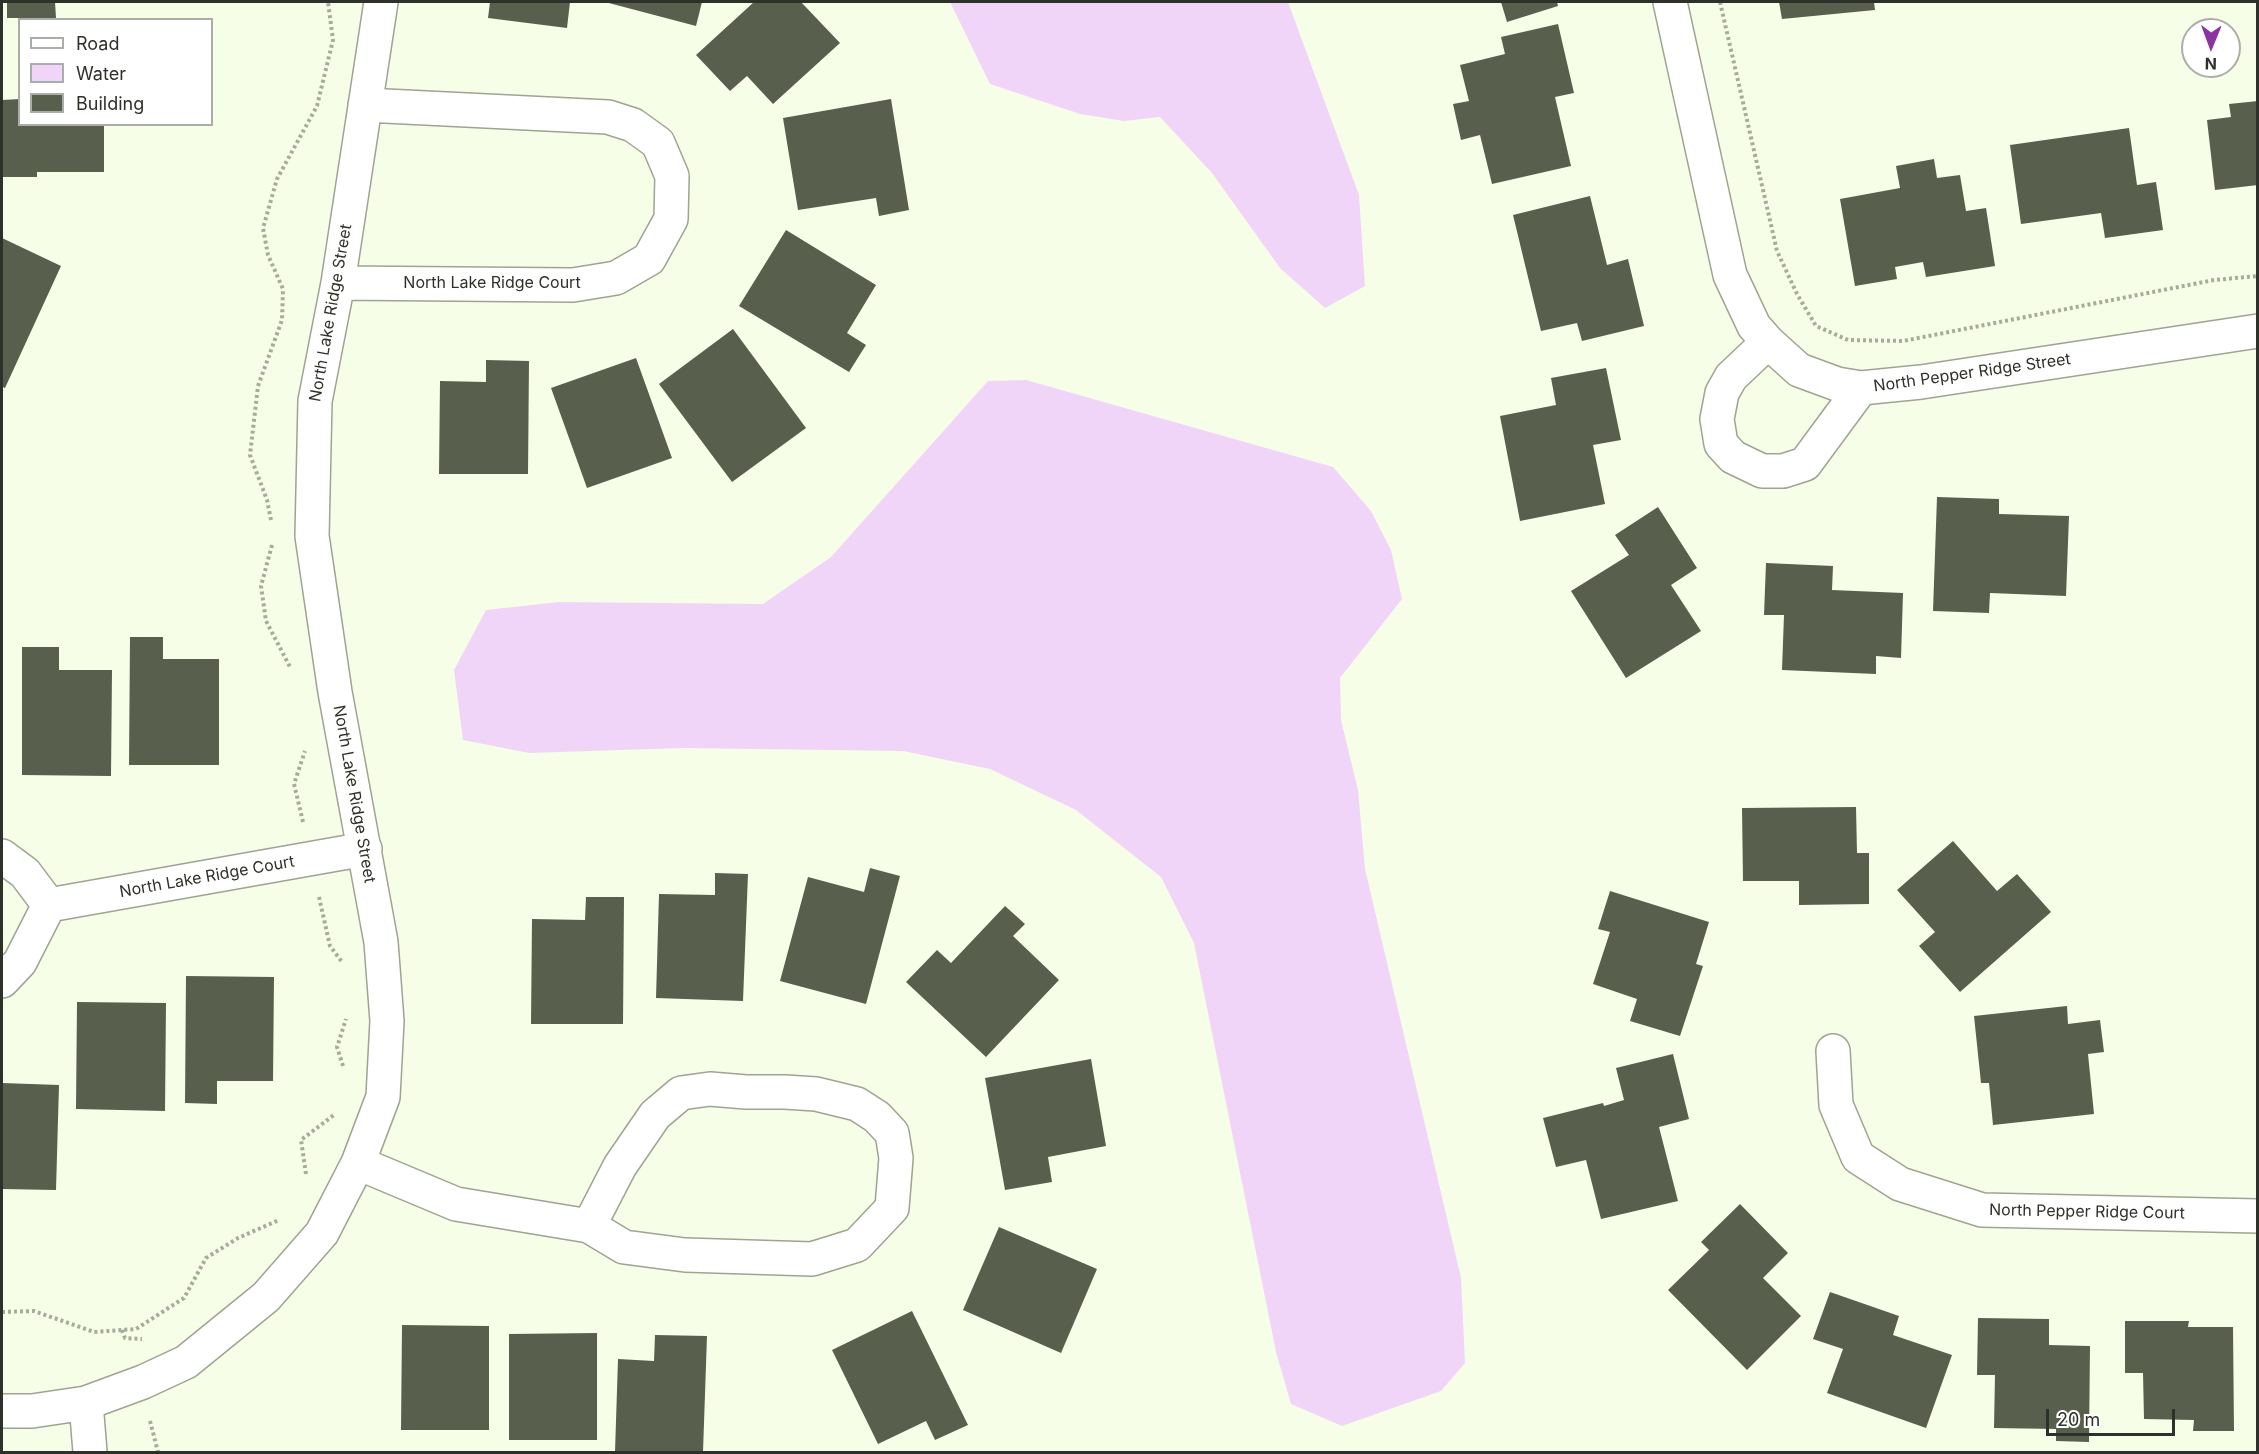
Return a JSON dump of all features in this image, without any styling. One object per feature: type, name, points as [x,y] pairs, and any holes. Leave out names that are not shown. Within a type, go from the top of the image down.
[{"type":"street","name":"North Lake Ridge Street","points":[[2,1411],[32,1411],[86,1403],[143,1382],[186,1362],[266,1297],[322,1233],[358,1163],[383,1097],[387,1021],[381,942],[335,692],[312,536],[315,401],[338,283],[381,2]]},
{"type":"street","name":"North Pepper Ridge Street","points":[[1670,2],[1730,275],[1754,326],[1799,370],[1837,384],[1861,388],[1922,382],[2258,331]]},
{"type":"street","name":"North Lake Ridge Court","points":[[338,283],[573,285],[616,278],[649,259],[671,219],[672,176],[658,143],[633,125],[608,117],[365,105]]},
{"type":"street","points":[[1768,342],[1731,377],[1722,393],[1717,419],[1721,444],[1733,457],[1762,471],[1783,471],[1805,464],[1861,388]]},
{"type":"street","name":"North Lake Ridge Court","points":[[49,905],[365,849]]},
{"type":"street","points":[[2,856],[25,873],[49,905],[20,963],[2,981]]},
{"type":"street","name":"North Pepper Ridge Court","points":[[1833,1051],[1836,1105],[1858,1157],[1900,1184],[1982,1209],[2258,1216]]},
{"type":"street","points":[[358,1163],[456,1204],[589,1226],[624,1247],[686,1256],[812,1259],[857,1245],[892,1208],[896,1158],[892,1133],[877,1117],[857,1104],[816,1094],[710,1089],[681,1093],[655,1115],[620,1166],[589,1226]]},
{"type":"street","points":[[86,1403],[90,1452]]},
{"type":"path","points":[[272,529],[267,500],[250,454],[258,386],[282,320],[283,289],[268,255],[263,228],[277,179],[316,106],[333,40],[328,2]]},
{"type":"path","points":[[1720,2],[1777,251],[1797,294],[1816,326],[1848,340],[1903,341],[2214,280],[2258,276]]},
{"type":"path","points":[[274,538],[261,586],[266,621],[292,672]]},
{"type":"path","points":[[308,742],[294,784],[330,946],[345,970]]},
{"type":"path","points":[[344,1068],[337,1047],[346,1016]]},
{"type":"path","points":[[307,1179],[301,1140],[338,1112]]},
{"type":"path","points":[[2,1312],[34,1311],[94,1332],[136,1329],[184,1298],[206,1258],[238,1238],[285,1217]]},
{"type":"water","points":[[950,2],[1288,2],[1359,195],[1365,286],[1325,308],[1280,268],[1212,173],[1160,117],[1124,121],[1080,114],[990,84]]},
{"type":"water","points":[[1026,380],[1333,467],[1371,511],[1391,550],[1402,599],[1340,678],[1341,720],[1358,790],[1365,869],[1461,1278],[1465,1363],[1441,1391],[1342,1426],[1291,1404],[1276,1352],[1194,943],[1161,877],[1076,810],[990,769],[903,751],[683,748],[529,753],[463,740],[454,670],[486,610],[559,602],[763,604],[831,557],[988,381]]},
{"type":"building","points":[[7,2],[55,2],[56,18],[7,18]]},
{"type":"building","points":[[490,2],[570,2],[567,28],[488,18]]},
{"type":"building","points":[[605,2],[702,2],[696,26]]},
{"type":"building","points":[[754,2],[801,2],[840,43],[773,104],[747,76],[730,91],[696,55]]},
{"type":"building","points":[[1501,2],[1557,2],[1558,6],[1507,22]]},
{"type":"building","points":[[1779,2],[1874,2],[1875,10],[1782,19]]},
{"type":"building","points":[[1558,24],[1574,93],[1555,97],[1571,166],[1492,184],[1480,135],[1461,140],[1453,104],[1469,101],[1460,65],[1505,54],[1501,37]]},
{"type":"building","points":[[18,99],[18,126],[104,126],[104,172],[37,172],[37,177],[2,177],[2,100]]},
{"type":"building","points":[[891,99],[909,210],[879,216],[876,198],[798,210],[783,118]]},
{"type":"building","points":[[2258,101],[2258,185],[2215,190],[2207,120],[2231,117],[2229,104]]},
{"type":"building","points":[[2129,128],[2137,185],[2156,182],[2163,230],[2105,238],[2101,213],[2021,224],[2010,145]]},
{"type":"building","points":[[1934,159],[1937,178],[1960,175],[1966,211],[1986,208],[1995,266],[1926,277],[1923,262],[1895,267],[1897,279],[1855,286],[1840,199],[1900,188],[1896,166]]},
{"type":"building","points":[[1590,196],[1607,265],[1628,259],[1644,326],[1582,341],[1577,323],[1541,331],[1513,215]]},
{"type":"building","points":[[786,230],[876,285],[847,333],[866,345],[849,372],[739,306]]},
{"type":"building","points":[[2,238],[61,266],[5,388],[2,387]]},
{"type":"building","points":[[733,329],[806,428],[732,482],[659,384]]},
{"type":"building","points":[[636,358],[672,458],[587,488],[551,388]]},
{"type":"building","points":[[486,360],[529,361],[528,474],[439,474],[440,381],[486,382]]},
{"type":"building","points":[[1606,368],[1621,440],[1593,445],[1605,504],[1520,521],[1500,416],[1556,405],[1551,378]]},
{"type":"building","points":[[1937,497],[1999,499],[1999,514],[2069,516],[2066,596],[1990,593],[1989,613],[1933,611]]},
{"type":"building","points":[[1658,507],[1697,568],[1671,585],[1701,631],[1626,678],[1571,591],[1629,555],[1615,535]]},
{"type":"building","points":[[1766,563],[1833,566],[1832,590],[1903,593],[1901,658],[1876,656],[1876,674],[1782,670],[1784,615],[1764,615]]},
{"type":"building","points":[[130,637],[163,637],[163,659],[219,659],[219,765],[129,765]]},
{"type":"building","points":[[22,647],[59,647],[59,670],[112,670],[111,776],[22,775]]},
{"type":"building","points":[[1856,807],[1857,853],[1869,853],[1869,904],[1799,905],[1799,881],[1743,881],[1742,808]]},
{"type":"building","points":[[1953,841],[1997,891],[2017,874],[2051,912],[1960,992],[1919,946],[1935,932],[1897,890]]},
{"type":"building","points":[[870,868],[900,876],[866,1004],[780,981],[808,877],[864,892]]},
{"type":"building","points":[[715,873],[748,874],[743,1001],[656,998],[659,894],[715,895]]},
{"type":"building","points":[[1610,891],[1709,922],[1696,964],[1703,966],[1680,1036],[1630,1021],[1637,999],[1593,984],[1610,932],[1598,929]]},
{"type":"building","points":[[586,897],[624,897],[623,1024],[531,1024],[532,919],[585,920]]},
{"type":"building","points":[[1005,906],[1025,924],[1013,936],[1059,980],[986,1057],[906,982],[937,950],[951,963]]},
{"type":"building","points":[[186,976],[274,977],[273,1081],[217,1081],[217,1104],[185,1103]]},
{"type":"building","points":[[77,1002],[166,1003],[165,1111],[76,1109]]},
{"type":"building","points":[[2067,1006],[2068,1024],[2100,1020],[2104,1052],[2088,1054],[2094,1114],[1993,1125],[1989,1083],[1981,1083],[1974,1016]]},
{"type":"building","points":[[1673,1054],[1689,1119],[1659,1127],[1678,1201],[1601,1219],[1586,1160],[1556,1167],[1543,1118],[1624,1100],[1616,1068]]},
{"type":"building","points":[[1091,1059],[1106,1146],[1048,1157],[1052,1182],[1005,1190],[985,1078]]},
{"type":"building","points":[[2,1083],[59,1085],[56,1190],[2,1189]]},
{"type":"building","points":[[1740,1204],[1788,1253],[1763,1278],[1801,1316],[1747,1370],[1668,1290],[1709,1250],[1701,1242]]},
{"type":"building","points":[[999,1227],[1097,1269],[1061,1353],[963,1310]]},
{"type":"building","points":[[1830,1292],[1899,1316],[1893,1335],[1952,1355],[1926,1428],[1827,1393],[1843,1349],[1813,1339]]},
{"type":"building","points":[[912,1311],[968,1425],[935,1440],[926,1421],[878,1444],[832,1350]]},
{"type":"building","points":[[1978,1318],[2049,1319],[2049,1345],[2090,1346],[2089,1442],[2056,1441],[2056,1429],[1994,1428],[1995,1375],[1977,1375]]},
{"type":"building","points":[[2125,1321],[2189,1321],[2188,1327],[2233,1327],[2234,1431],[2193,1431],[2194,1420],[2144,1419],[2143,1373],[2125,1373]]},
{"type":"building","points":[[402,1325],[489,1326],[489,1430],[401,1430]]},
{"type":"building","points":[[597,1333],[597,1440],[509,1440],[509,1334]]},
{"type":"building","points":[[655,1335],[707,1336],[703,1452],[615,1452],[618,1359],[654,1361]]}]
